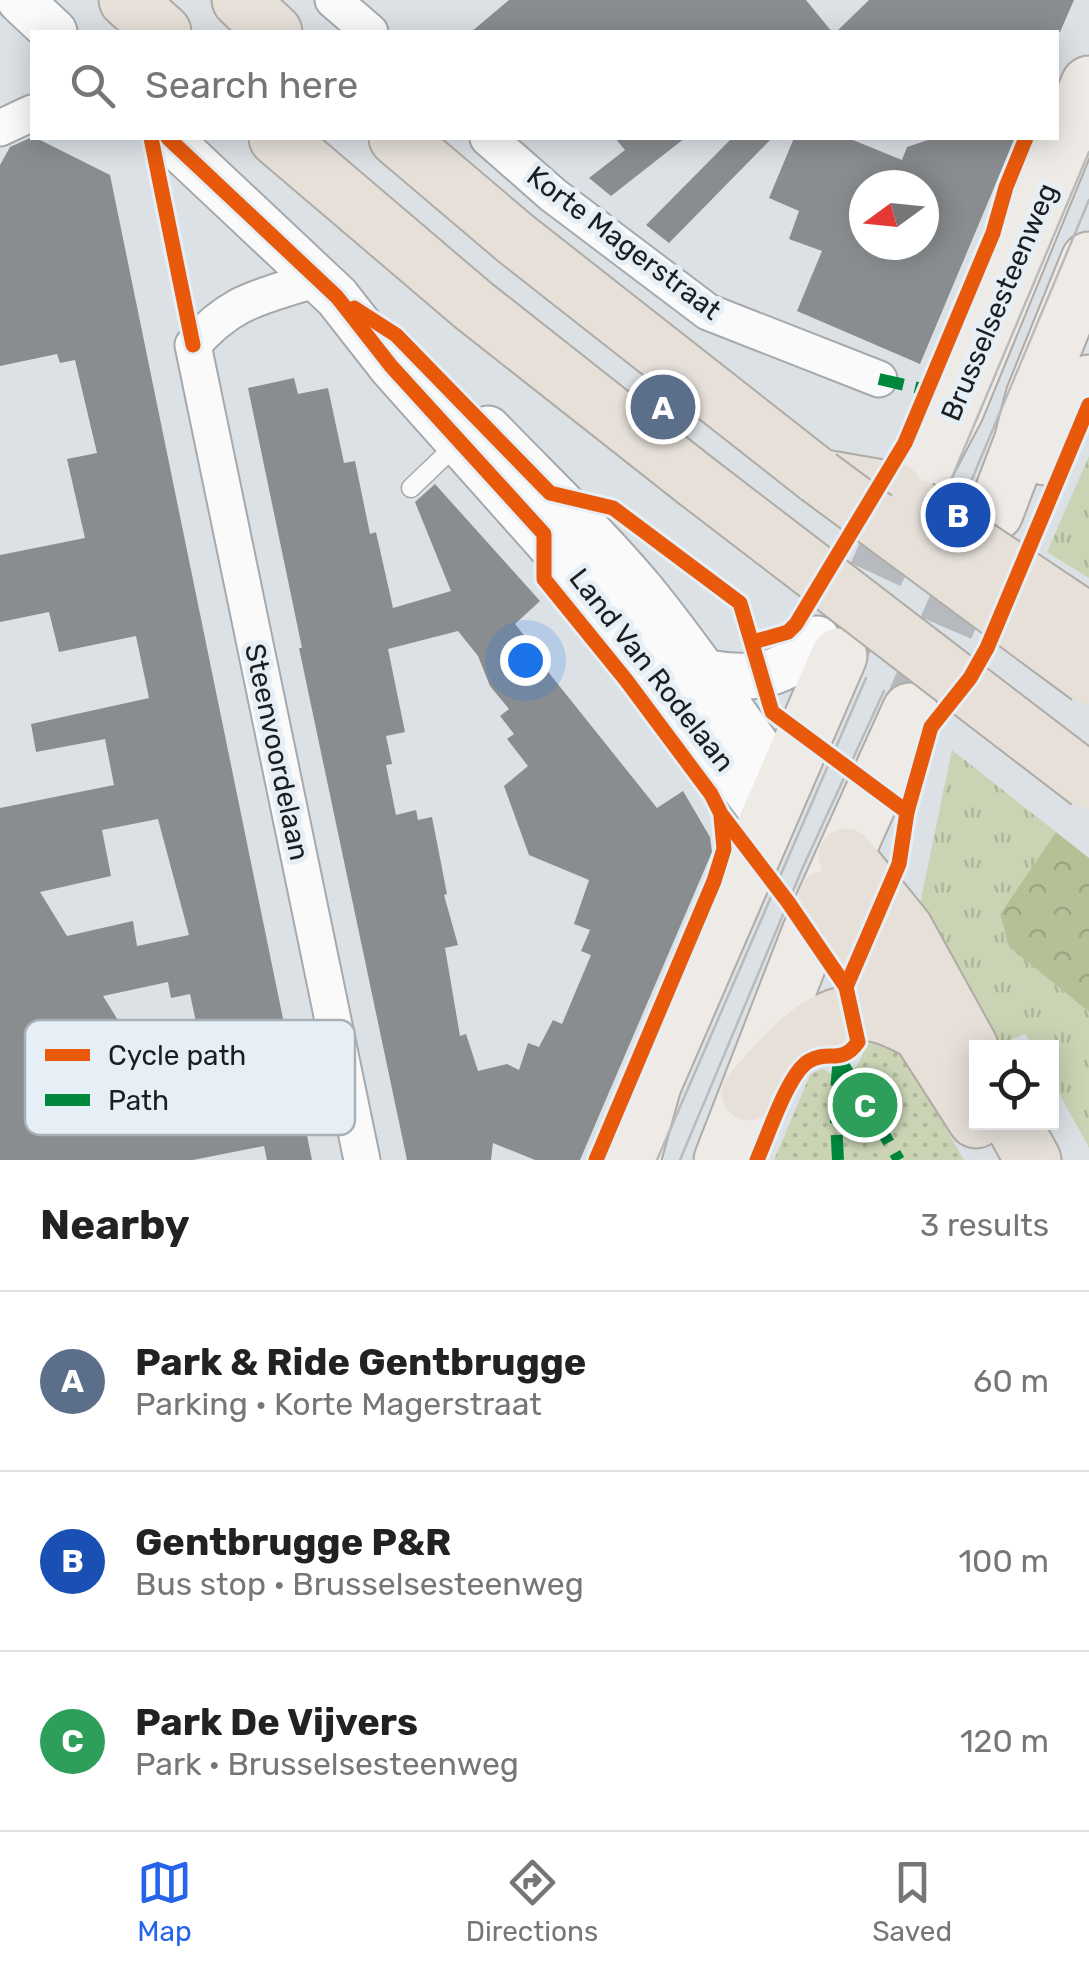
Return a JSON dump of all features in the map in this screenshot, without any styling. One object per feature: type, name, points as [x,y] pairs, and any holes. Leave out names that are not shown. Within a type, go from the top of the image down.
[{"type":"highway","points":[[127,0],[160,30]]},
{"type":"highway","points":[[240,0],[272,30]]},
{"type":"highway","points":[[279,140],[473,305],[1089,782]]},
{"type":"highway","points":[[399,140],[516,240],[819,477],[1089,677]]},
{"type":"highway","points":[[819,477],[894,490],[1089,622]]},
{"type":"highway","points":[[836,877],[920,1032],[969,1109]]},
{"type":"highway","points":[[836,877],[905,929],[969,1046]]},
{"type":"highway","points":[[749,1093],[796,1042],[832,1020],[876,1014],[920,1032]]},
{"type":"highway","points":[[983,1130],[1002,1160]]},
{"type":"highway","points":[[1016,1130],[1032,1160]]},
{"type":"main road","name":"Brusselsesteenweg","points":[[928,462],[1077,172],[1089,84]]},
{"type":"main road","points":[[1089,260],[1034,396],[1022,442],[994,513],[1034,482],[1065,408],[1089,383]]},
{"type":"main road","points":[[632,1160],[652,1086],[776,801],[828,648]]},
{"type":"main road","points":[[722,1160],[836,877],[910,711]]},
{"type":"main road","points":[[776,801],[836,877]]},
{"type":"street","points":[[20,0],[52,30]]},
{"type":"street","points":[[116,0],[124,30]]},
{"type":"street","points":[[333,0],[368,30]]},
{"type":"street","points":[[0,128],[30,114]]},
{"type":"street","name":"Land Van Rodelaan","points":[[170,140],[328,287],[396,335],[626,630],[776,801]]},
{"type":"street","name":"Korte Magerstraat","points":[[490,140],[552,195],[708,312],[879,379]]},
{"type":"street","name":"Steenvoordelaan","points":[[328,287],[255,298],[228,310],[193,344],[333,1020]]},
{"type":"street","name":"Land Van Rodelaan","points":[[470,432],[600,544],[707,673],[776,801]]},
{"type":"street","points":[[707,673],[740,678],[762,676],[828,648]]},
{"type":"street","name":"Steenvoordelaan","points":[[355,1126],[362,1160]]},
{"type":"lane","points":[[412,488],[470,432]]},
{"type":"green space","points":[[1089,456],[1089,578],[1047,552]]},
{"type":"green space","points":[[952,750],[1056,832],[1000,914],[1009,947],[1089,1012],[1089,1148],[1059,1093],[1059,1040],[1029,1040],[1025,1034],[1011,1040],[990,1040],[920,904]]},
{"type":"green space","points":[[1056,832],[1089,858],[1089,1012],[1009,947],[1000,914]]},
{"type":"green space","points":[[865,1032],[894,1038],[964,1160],[774,1160],[810,1075],[822,1068],[841,1080],[848,1075],[863,1054]]},
{"type":"building","points":[[509,0],[806,0],[830,30],[473,30]]},
{"type":"building","points":[[869,0],[1074,0],[1060,32],[838,30]]},
{"type":"building","points":[[30,138],[110,175],[283,1020],[196,1020],[190,994],[171,998],[168,982],[103,996],[118,1020],[25,1020],[25,1135],[307,1135],[312,1160],[267,1160],[264,1146],[193,1160],[0,1160],[0,808],[114,785],[105,739],[36,752],[31,724],[149,698],[136,636],[59,652],[49,612],[0,622],[0,555],[85,538],[67,459],[97,453],[75,360],[60,363],[57,354],[0,366],[0,165],[10,147]],"holes":[[[158,819],[189,935],[137,946],[133,921],[67,936],[40,892],[111,876],[102,830]]]},
{"type":"building","points":[[617,140],[682,140],[611,196],[589,178],[625,150]]},
{"type":"building","points":[[730,140],[770,140],[669,243],[646,225]]},
{"type":"building","points":[[793,140],[853,140],[902,160],[907,147],[928,140],[1014,140],[920,364],[797,311],[822,251],[789,239],[799,211],[769,198]]},
{"type":"building","points":[[294,378],[298,394],[328,388],[344,463],[355,461],[370,534],[376,532],[393,608],[451,591],[415,502],[435,484],[540,601],[515,624],[548,666],[545,668],[657,808],[683,791],[710,837],[712,852],[580,1160],[535,1160],[493,1143],[491,1160],[407,1160],[248,388]],"holes":[[[458,631],[478,656],[490,686],[509,709],[500,716],[514,734],[507,739],[528,766],[504,786],[529,855],[589,880],[574,924],[590,930],[581,951],[591,955],[562,1024],[553,1020],[539,1047],[528,1043],[519,1070],[507,1064],[478,1071],[466,1034],[460,1036],[445,948],[458,945],[444,895],[447,894],[432,817],[418,820],[416,810],[396,815],[386,765],[392,764],[386,736],[405,732],[388,649]]]},
{"type":"tunnel","points":[[841,650],[914,491]]},
{"type":"tunnel","points":[[913,704],[982,544]]},
{"type":"tram line","points":[[951,480],[1089,152]]},
{"type":"tram line","points":[[967,491],[1089,200]]},
{"type":"tram line","points":[[657,1160],[866,678]]},
{"type":"tram line","points":[[680,1160],[803,867],[884,691]]},
{"type":"marked path","points":[[879,379],[927,390]]},
{"type":"marked path","points":[[839,1057],[899,1160]]},
{"type":"marked path","points":[[838,1160],[835,1102],[839,1057]]},
{"type":"cycle path","points":[[151,140],[193,345]]},
{"type":"cycle path","points":[[170,140],[337,297],[391,366],[544,534],[544,579],[711,794],[721,814],[846,987],[858,1042],[846,1053],[816,1058],[801,1068],[786,1091],[757,1160]]},
{"type":"cycle path","points":[[753,642],[788,632],[796,624],[905,443],[993,233],[1025,140]]},
{"type":"cycle path","points":[[354,308],[396,335],[550,493],[613,508],[740,603],[772,712],[907,812]]},
{"type":"cycle path","points":[[846,987],[899,864],[907,812],[931,727],[970,678],[987,648],[1089,405]]},
{"type":"cycle path","points":[[596,1160],[714,881],[724,849],[721,816]]},
{"type":"place","name":"Park & Ride Gentbrugge","points":[[663,407]]},
{"type":"place","name":"Gentbrugge P&R","points":[[958,515]]},
{"type":"place","name":"Park De Vijvers","points":[[865,1105]]}]
